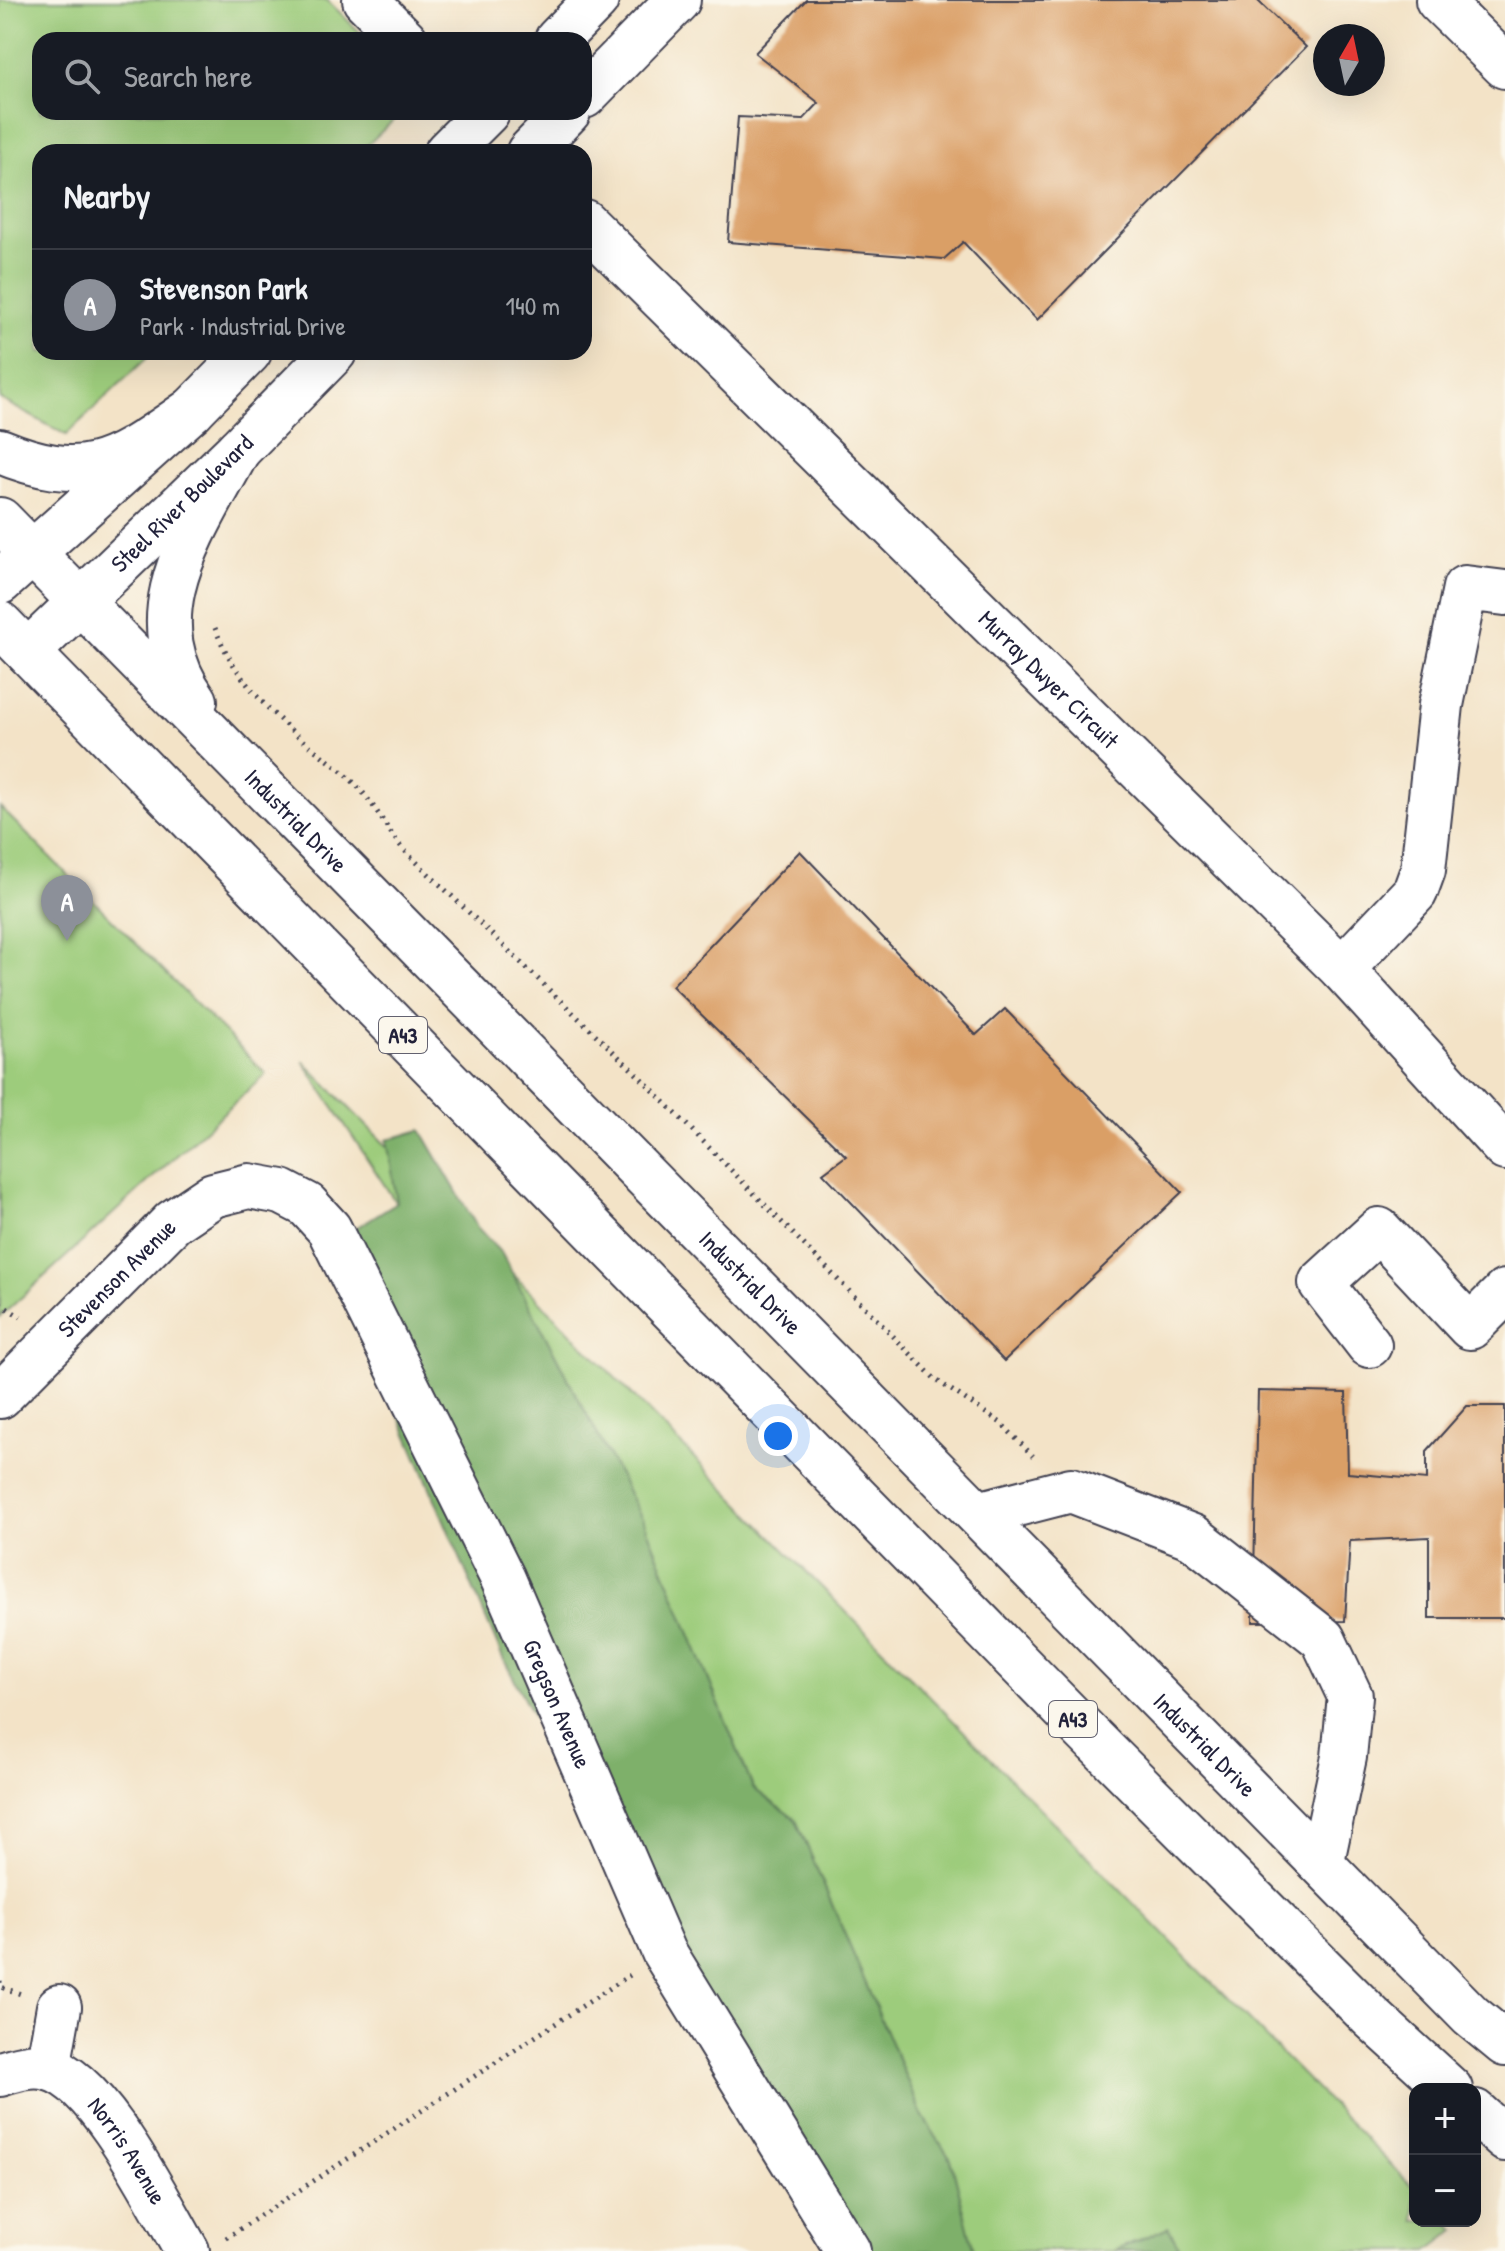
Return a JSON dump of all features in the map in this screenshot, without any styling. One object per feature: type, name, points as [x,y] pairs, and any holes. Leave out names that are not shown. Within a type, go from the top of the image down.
[{"type":"main road","points":[[365,0],[397,32]]},
{"type":"main road","points":[[565,32],[596,0]]},
{"type":"main road","points":[[592,88],[678,0]]},
{"type":"main road","points":[[1438,0],[1505,66]]},
{"type":"main road","points":[[454,144],[476,120]]},
{"type":"main road","points":[[486,120],[507,144]]},
{"type":"main road","points":[[537,144],[560,120]]},
{"type":"main road","name":"Murray Dwyer Circuit","points":[[592,230],[1342,969],[1505,1148]]},
{"type":"main road","points":[[0,582],[192,410],[241,360]]},
{"type":"main road","name":"Steel River Boulevard","points":[[14,638],[81,601],[326,360]]},
{"type":"main road","points":[[0,451],[25,461],[71,471],[103,463],[133,450],[192,410]]},
{"type":"main road","points":[[237,760],[179,677],[169,644],[168,619],[180,559],[238,450]]},
{"type":"main road","name":"Industrial Drive","points":[[0,520],[1322,1861],[1471,2016],[1505,2044]]},
{"type":"main road","points":[[1342,969],[1415,892],[1423,870],[1441,705],[1465,588],[1505,593]]},
{"type":"main road","name":"A43","points":[[14,638],[1085,1731],[1371,2017],[1443,2083]]},
{"type":"main road","name":"Stevenson Avenue","points":[[0,1396],[173,1222],[213,1195],[249,1186]]},
{"type":"main road","name":"Gregson Avenue","points":[[249,1186],[282,1192],[307,1205],[329,1229],[503,1579],[664,1952],[848,2251]]},
{"type":"main road","points":[[1369,1345],[1321,1283],[1379,1230],[1470,1327],[1505,1292]]},
{"type":"main road","points":[[978,1514],[1071,1490],[1193,1537],[1323,1639],[1350,1696],[1344,1757],[1322,1861]]},
{"type":"main road","points":[[0,2074],[25,2067],[48,2068],[59,2007]]},
{"type":"main road","name":"Norris Avenue","points":[[48,2068],[74,2080],[94,2101],[135,2162],[203,2247]]},
{"type":"main road","points":[[1481,2117],[1505,2139]]},
{"type":"path","points":[[214,625],[229,663],[242,680],[274,714],[359,787],[386,830],[405,851],[646,1083],[936,1380],[1001,1423],[1071,1490]]},
{"type":"path","points":[[203,2247],[664,1952]]},
{"type":"green space","points":[[0,0],[327,0],[360,32],[32,32],[32,120],[394,120],[368,144],[32,144],[32,360],[145,360],[66,435],[0,399]]},
{"type":"green space","points":[[0,807],[266,1074],[0,1317]]},
{"type":"green space","points":[[303,1061],[1409,2183],[1409,2227],[1453,2227],[1456,2230],[1428,2251],[954,2251],[435,1262]]},
{"type":"green space","points":[[421,1130],[477,1227],[502,1254],[645,1524],[753,1788],[796,1820],[921,2113],[951,2160],[974,2251],[858,2251],[740,2111],[503,1658],[377,1364],[340,1238],[397,1202],[387,1140]]},
{"type":"green space","points":[[1168,2227],[1178,2245],[1169,2251],[1114,2251]]},
{"type":"building","points":[[806,0],[1257,0],[1306,47],[1037,320],[963,242],[944,259],[728,242],[738,117],[803,120],[819,103],[755,53]]},
{"type":"building","points":[[800,851],[976,1035],[1005,1009],[1182,1192],[1004,1361],[823,1173],[846,1156],[672,986]]},
{"type":"building","points":[[1258,1391],[1346,1393],[1348,1473],[1427,1480],[1427,1451],[1467,1406],[1505,1406],[1505,1618],[1429,1618],[1429,1537],[1350,1541],[1345,1621],[1253,1622]]},
{"type":"place","name":"Stevenson Park","points":[[67,941]]}]
